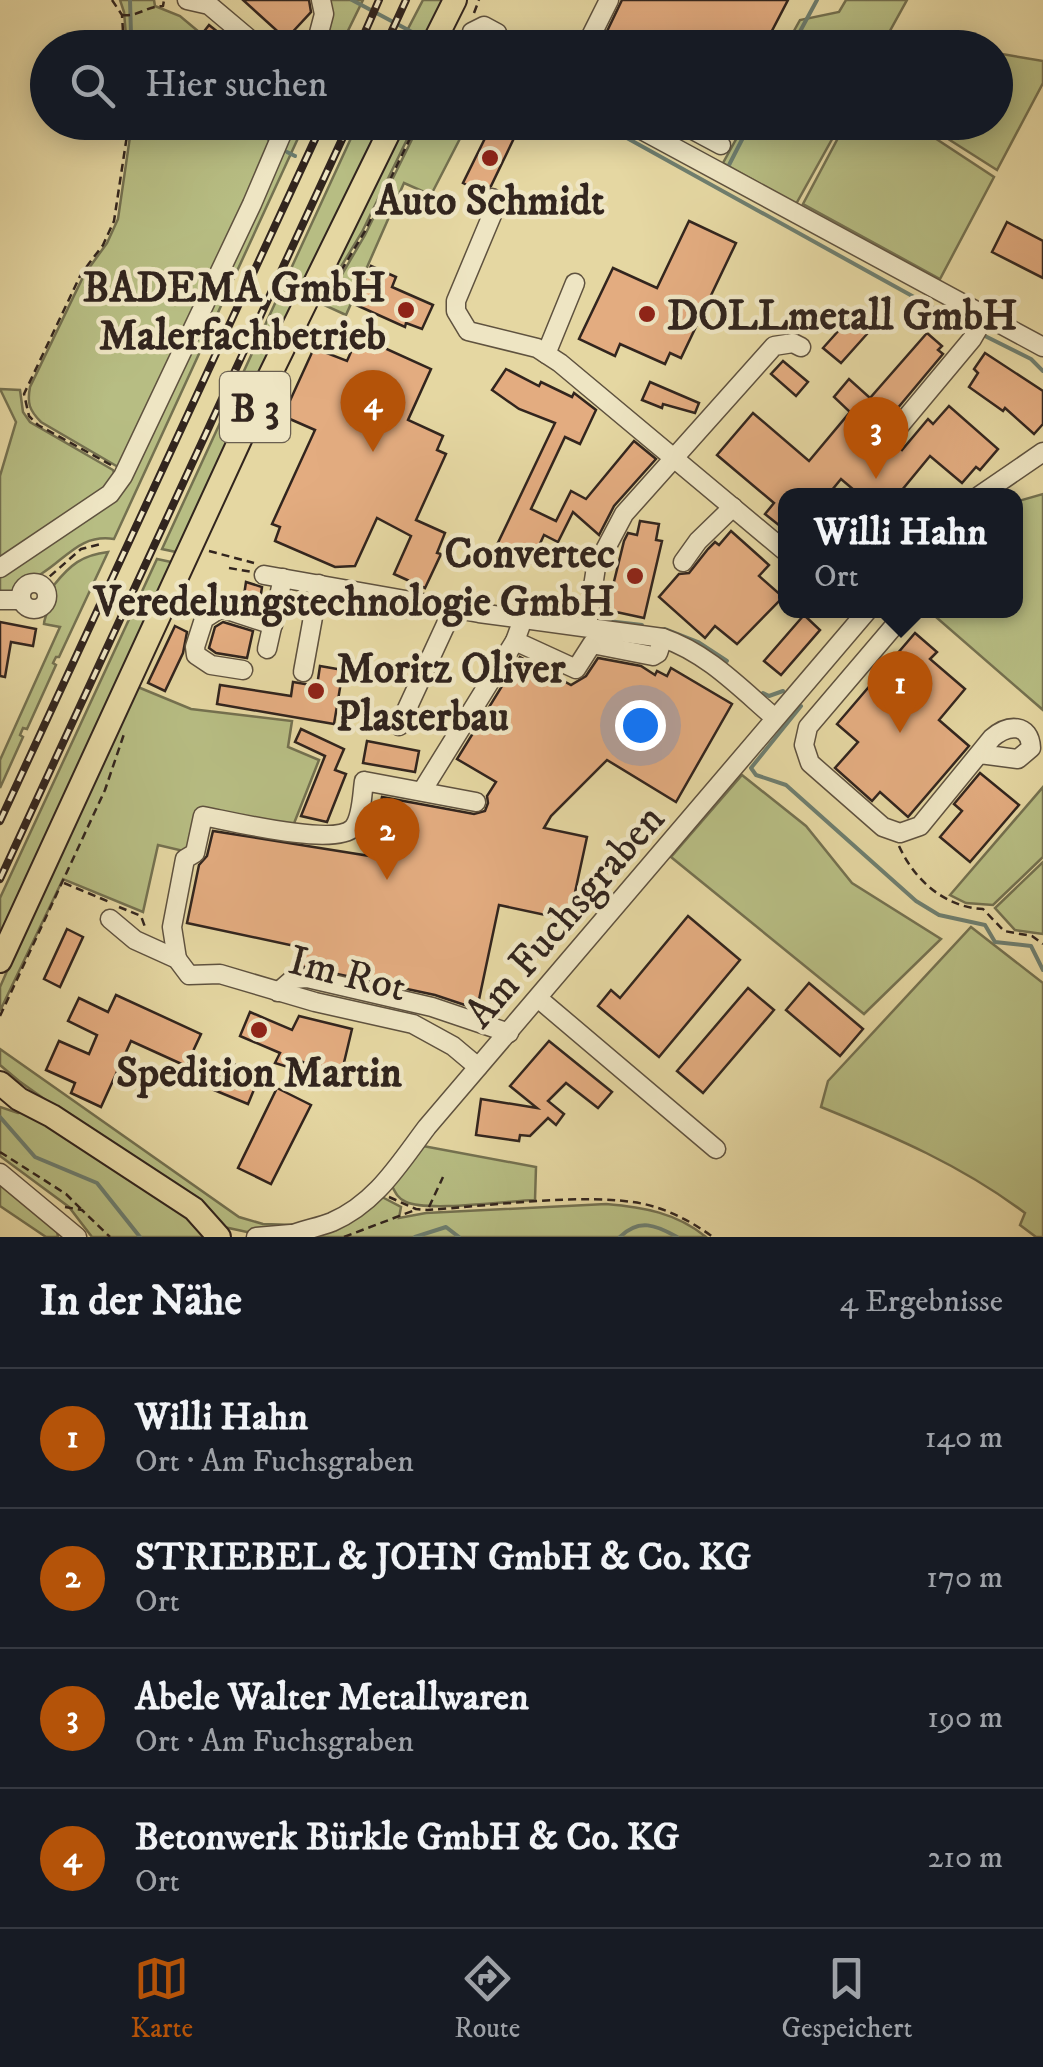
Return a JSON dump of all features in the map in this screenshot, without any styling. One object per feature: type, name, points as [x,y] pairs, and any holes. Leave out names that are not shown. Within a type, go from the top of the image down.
[{"type":"main road","points":[[440,30],[455,0]]},
{"type":"main road","name":"B 3","points":[[0,961],[260,397],[385,140]]},
{"type":"main road","points":[[0,1084],[10,1097],[68,1126],[194,1209],[220,1237]]},
{"type":"street","points":[[187,0],[208,5],[238,30]]},
{"type":"street","points":[[319,30],[324,14],[321,0]]},
{"type":"street","points":[[594,30],[610,0]]},
{"type":"street","points":[[0,568],[110,494],[123,476],[279,140]]},
{"type":"street","points":[[658,140],[980,326],[1043,347]]},
{"type":"street","points":[[712,140],[721,145]]},
{"type":"street","points":[[492,198],[492,215],[456,302],[456,311],[468,331],[512,340],[546,354],[778,545]]},
{"type":"street","points":[[546,354],[575,284]]},
{"type":"street","points":[[896,430],[980,326]]},
{"type":"street","points":[[515,640],[576,669],[591,632],[596,567],[624,514],[774,346],[793,342],[802,347]]},
{"type":"street","points":[[991,488],[1043,452]]},
{"type":"street","points":[[682,562],[733,508]]},
{"type":"street","points":[[267,649],[273,625],[267,572],[591,632],[663,638],[706,659],[775,718]]},
{"type":"street","points":[[303,672],[319,584]]},
{"type":"street","points":[[0,600],[22,600],[26,586],[40,585]]},
{"type":"street","points":[[244,670],[211,665],[196,655],[204,619],[221,608],[273,625]]},
{"type":"street","points":[[399,726],[453,609]]},
{"type":"street","points":[[422,792],[515,640],[523,618]]},
{"type":"street","name":"Am Fuchsgraben","points":[[256,1237],[288,1236],[331,1222],[379,1191],[858,618]]},
{"type":"street","points":[[901,618],[808,727],[806,754],[816,769],[891,832],[920,826],[980,754]]},
{"type":"street","points":[[818,667],[841,687]]},
{"type":"street","points":[[177,959],[172,927],[185,859],[195,853],[203,816],[282,832],[341,835],[357,820],[364,781],[476,802]]},
{"type":"street","points":[[110,918],[135,940],[177,959]]},
{"type":"street","name":"Im Rot","points":[[177,959],[190,975],[220,974],[413,1024],[453,1046],[478,1068]]},
{"type":"street","points":[[278,992],[293,978],[307,978],[432,1007],[509,1033]]},
{"type":"street","points":[[539,999],[716,1149]]},
{"type":"street","points":[[9,1172],[78,1237]]},
{"type":"path","points":[[112,0],[122,15],[123,30]]},
{"type":"path","points":[[122,15],[132,16],[162,6],[164,0]]},
{"type":"path","points":[[123,476],[113,466],[38,425],[29,416],[24,394],[81,274],[114,221],[126,140]]},
{"type":"path","points":[[337,278],[365,231],[409,140]]},
{"type":"path","points":[[40,585],[81,549],[101,544]]},
{"type":"path","points":[[203,550],[267,572]]},
{"type":"path","points":[[229,568],[267,572]]},
{"type":"path","points":[[0,1016],[105,790],[125,728]]},
{"type":"path","points":[[891,832],[918,877],[933,889],[959,907],[984,909],[1004,931],[1032,936],[1043,944]]},
{"type":"path","points":[[0,1152],[66,1194],[110,1237]]},
{"type":"path","points":[[0,1159],[9,1172]]},
{"type":"path","points":[[428,1210],[443,1177]]},
{"type":"path","points":[[379,1191],[416,1209],[428,1210],[617,1202],[667,1211],[714,1237]]},
{"type":"path","points":[[64,1206],[82,1210]]},
{"type":"path","points":[[344,1237],[416,1209]]},
{"type":"green space","points":[[120,0],[154,0],[155,6],[180,16],[197,30],[126,30]]},
{"type":"green space","points":[[327,0],[363,0],[348,30],[323,30]]},
{"type":"green space","points":[[423,0],[444,0],[429,30],[407,30]]},
{"type":"green space","points":[[846,0],[907,0],[890,30],[794,30],[800,20],[839,12]]},
{"type":"green space","points":[[1013,56],[1043,61],[1043,83],[1013,140]]},
{"type":"green space","points":[[130,140],[276,140],[125,471],[41,422],[31,410],[29,398],[30,387],[84,275],[107,243],[118,219]]},
{"type":"green space","points":[[286,140],[297,140],[114,539],[83,544],[13,592],[0,592],[0,573],[104,503]]},
{"type":"green space","points":[[350,140],[376,140],[176,552],[162,549]]},
{"type":"green space","points":[[394,140],[407,140],[362,232],[319,303],[315,301]]},
{"type":"green space","points":[[412,140],[459,140],[431,195],[404,183],[346,315],[324,305],[365,235]]},
{"type":"green space","points":[[736,140],[832,140],[796,204],[723,163]]},
{"type":"green space","points":[[837,140],[938,140],[994,177],[940,279],[803,204]]},
{"type":"green space","points":[[950,140],[1013,140],[997,170]]},
{"type":"green space","points":[[0,389],[20,390],[23,412],[30,422],[113,470],[115,475],[105,488],[0,558],[0,476],[16,422]]},
{"type":"green space","points":[[1043,494],[1043,710],[937,618],[1023,618],[1023,500]]},
{"type":"green space","points":[[108,552],[53,663],[56,665],[27,729],[23,728],[23,737],[0,788],[0,760],[60,627],[44,624],[54,585],[77,562]]},
{"type":"green space","points":[[157,559],[171,562],[162,589],[0,937],[0,898]]},
{"type":"green space","points":[[133,685],[191,709],[292,721],[288,747],[319,760],[291,831],[200,811],[192,853],[158,845],[143,912],[63,879],[0,1011],[0,987]]},
{"type":"green space","points":[[742,775],[806,826],[852,883],[941,939],[864,1014],[671,857]]},
{"type":"green space","points":[[1043,787],[1043,857],[993,905],[966,903],[950,895]]},
{"type":"green space","points":[[1043,862],[1043,934],[1015,930],[995,908]]},
{"type":"green space","points":[[971,927],[1043,983],[1043,1237],[1036,1237],[1020,1225],[1025,1213],[977,1180],[901,1141],[821,1107],[828,1081]]},
{"type":"green space","points":[[0,1049],[239,1217],[263,1224],[295,1225],[247,1232],[224,1227],[19,1081],[0,1065]]},
{"type":"green space","points":[[0,1107],[25,1112],[164,1196],[209,1237],[92,1237],[69,1207],[0,1156]]},
{"type":"green space","points":[[423,1146],[536,1167],[535,1200],[449,1206],[403,1201],[391,1184]]},
{"type":"green space","points":[[0,1184],[57,1231],[58,1237],[46,1237],[0,1206]]},
{"type":"green space","points":[[382,1197],[401,1207],[399,1218],[426,1213],[620,1205],[671,1217],[706,1237],[308,1237]]},
{"type":"building","points":[[243,0],[309,0],[311,12],[294,30],[276,30]]},
{"type":"building","points":[[622,0],[788,0],[772,30],[608,30]]},
{"type":"building","name":"Auto Schmidt","points":[[484,140],[513,140],[491,186],[481,192],[463,183]]},
{"type":"building","name":"DOLLmetall GmbH","points":[[689,221],[736,243],[681,358],[670,353],[665,364],[620,344],[615,356],[579,339],[613,268],[657,288]]},
{"type":"building","points":[[1007,222],[1043,241],[1043,278],[992,252]]},
{"type":"building","points":[[371,266],[396,277],[392,287],[433,305],[422,329],[406,323],[405,327],[354,304]]},
{"type":"building","points":[[849,319],[867,334],[841,363],[823,348]]},
{"type":"building","points":[[927,333],[942,346],[938,350],[943,354],[886,422],[883,434],[902,450],[928,419],[933,424],[949,406],[998,449],[962,483],[930,456],[904,488],[852,488],[841,479],[834,488],[778,488],[778,524],[765,514],[774,503],[717,455],[753,413],[809,461],[850,412],[834,397],[849,379],[870,398]]},
{"type":"building","points":[[358,336],[431,369],[408,420],[443,436],[437,450],[446,454],[416,520],[445,533],[437,553],[441,554],[425,588],[394,574],[411,536],[377,518],[355,566],[335,567],[275,541],[280,527],[272,524],[315,430],[283,416],[314,348],[347,361]]},
{"type":"building","points":[[985,353],[1043,391],[1043,424],[1034,434],[1005,408],[1003,411],[969,387],[978,373],[974,369]]},
{"type":"building","points":[[783,361],[808,382],[796,396],[771,374]]},
{"type":"building","points":[[506,369],[539,386],[541,382],[572,397],[574,393],[596,410],[580,444],[565,437],[531,509],[556,521],[571,491],[586,499],[634,441],[656,459],[614,506],[599,535],[573,512],[558,542],[544,535],[531,563],[496,547],[555,423],[519,409],[492,390]]},
{"type":"building","points":[[650,382],[699,403],[695,413],[663,404],[662,408],[642,400]]},
{"type":"building","name":"Convertec Veredelungstechnologie GmbH","points":[[640,521],[659,524],[656,540],[662,541],[644,618],[607,610],[624,541],[628,533],[637,535]]},
{"type":"building","points":[[731,531],[769,565],[759,576],[778,593],[778,602],[737,644],[715,626],[705,638],[659,597],[679,574],[689,573],[715,542],[719,545]]},
{"type":"building","points":[[246,582],[262,587],[259,607],[243,602]]},
{"type":"building","points":[[801,618],[807,618],[820,630],[781,675],[764,661]]},
{"type":"building","points":[[0,622],[36,629],[33,646],[11,642],[5,677],[0,676]]},
{"type":"building","points":[[223,622],[253,631],[247,658],[216,653],[209,648],[215,627]]},
{"type":"building","points":[[175,626],[187,632],[183,653],[165,691],[148,683]]},
{"type":"building","points":[[915,633],[937,652],[930,659],[965,689],[939,720],[969,746],[908,817],[880,792],[872,801],[835,768],[858,742],[837,724]]},
{"type":"building","points":[[520,657],[571,685],[586,676],[598,658],[641,666],[655,675],[657,671],[667,676],[671,668],[732,704],[676,802],[607,760],[551,816],[544,828],[587,837],[569,920],[499,905],[477,1009],[435,995],[300,966],[304,948],[187,923],[199,865],[207,856],[213,831],[370,856],[382,797],[474,814],[485,811],[487,796],[496,782],[457,759]]},
{"type":"building","points":[[320,666],[343,670],[334,724],[217,704],[220,685],[291,696],[293,682],[317,686]]},
{"type":"building","points":[[301,729],[344,749],[335,770],[346,774],[327,822],[301,816],[325,756],[295,742]]},
{"type":"building","points":[[367,741],[419,751],[415,772],[363,763]]},
{"type":"building","points":[[980,773],[1019,805],[970,862],[940,837],[962,811],[954,804]]},
{"type":"building","points":[[688,916],[740,960],[659,1057],[598,1006],[611,990],[620,998]]},
{"type":"building","points":[[67,929],[83,937],[60,987],[44,979]]},
{"type":"building","points":[[809,983],[863,1029],[840,1056],[786,1010]]},
{"type":"building","points":[[748,988],[774,1010],[703,1093],[677,1071]]},
{"type":"building","points":[[116,995],[201,1034],[186,1066],[131,1041],[101,1107],[71,1093],[75,1083],[46,1070],[59,1041],[89,1054],[97,1035],[68,1021],[79,998],[108,1012]]},
{"type":"building","points":[[250,1012],[292,1030],[299,1016],[352,1029],[342,1071],[294,1060],[291,1068],[275,1063],[280,1053],[240,1036]]},
{"type":"building","points":[[549,1041],[612,1092],[598,1108],[566,1083],[548,1101],[564,1114],[556,1125],[548,1118],[530,1136],[520,1135],[519,1141],[476,1135],[481,1099],[537,1108],[510,1086]]},
{"type":"building","points":[[226,1061],[260,1075],[248,1104],[214,1090]]},
{"type":"building","points":[[277,1088],[311,1105],[271,1184],[238,1168]]},
{"type":"waterway","points":[[130,0],[131,30]]},
{"type":"waterway","points":[[352,0],[408,30]]},
{"type":"waterway","points":[[801,30],[817,0]]},
{"type":"waterway","points":[[631,140],[970,328]]},
{"type":"waterway","points":[[729,165],[742,140]]},
{"type":"waterway","points":[[287,152],[295,156]]},
{"type":"waterway","points":[[983,335],[1031,359],[1043,371]]},
{"type":"waterway","points":[[562,616],[575,617]]},
{"type":"waterway","points":[[599,620],[642,625]]},
{"type":"waterway","points":[[665,629],[698,642],[727,661]]},
{"type":"waterway","points":[[763,693],[769,696],[783,691]]},
{"type":"waterway","points":[[801,706],[751,768],[756,775],[786,785],[916,901],[939,915],[985,925],[995,942],[1031,946],[1043,970]]},
{"type":"waterway","points":[[0,1117],[35,1157],[97,1183],[140,1237]]},
{"type":"waterway","points":[[620,1237],[641,1225],[677,1237]]},
{"type":"waterway","points":[[415,1237],[446,1227],[459,1237]]},
{"type":"railway","points":[[366,30],[379,0]]},
{"type":"railway","points":[[392,30],[406,0]]},
{"type":"railway","points":[[0,821],[315,140]]},
{"type":"railway","points":[[0,879],[342,140]]},
{"type":"place","name":"Auto Schmidt","points":[[490,158]]},
{"type":"place","name":"BADEMA GmbH Malerfachbetrieb","points":[[406,310]]},
{"type":"place","name":"DOLLmetall GmbH","points":[[647,314]]},
{"type":"place","name":"Betonwerk Bürkle GmbH & Co. KG","points":[[373,452]]},
{"type":"place","name":"Abele Walter Metallwaren","points":[[876,479]]},
{"type":"place","name":"Convertec Veredelungstechnologie GmbH","points":[[635,576]]},
{"type":"place","name":"Moritz Oliver Plasterbau","points":[[316,691]]},
{"type":"place","name":"Willi Hahn","points":[[900,733]]},
{"type":"place","name":"STRIEBEL & JOHN GmbH & Co. KG","points":[[387,880]]},
{"type":"place","name":"Spedition Martin","points":[[259,1030]]}]
